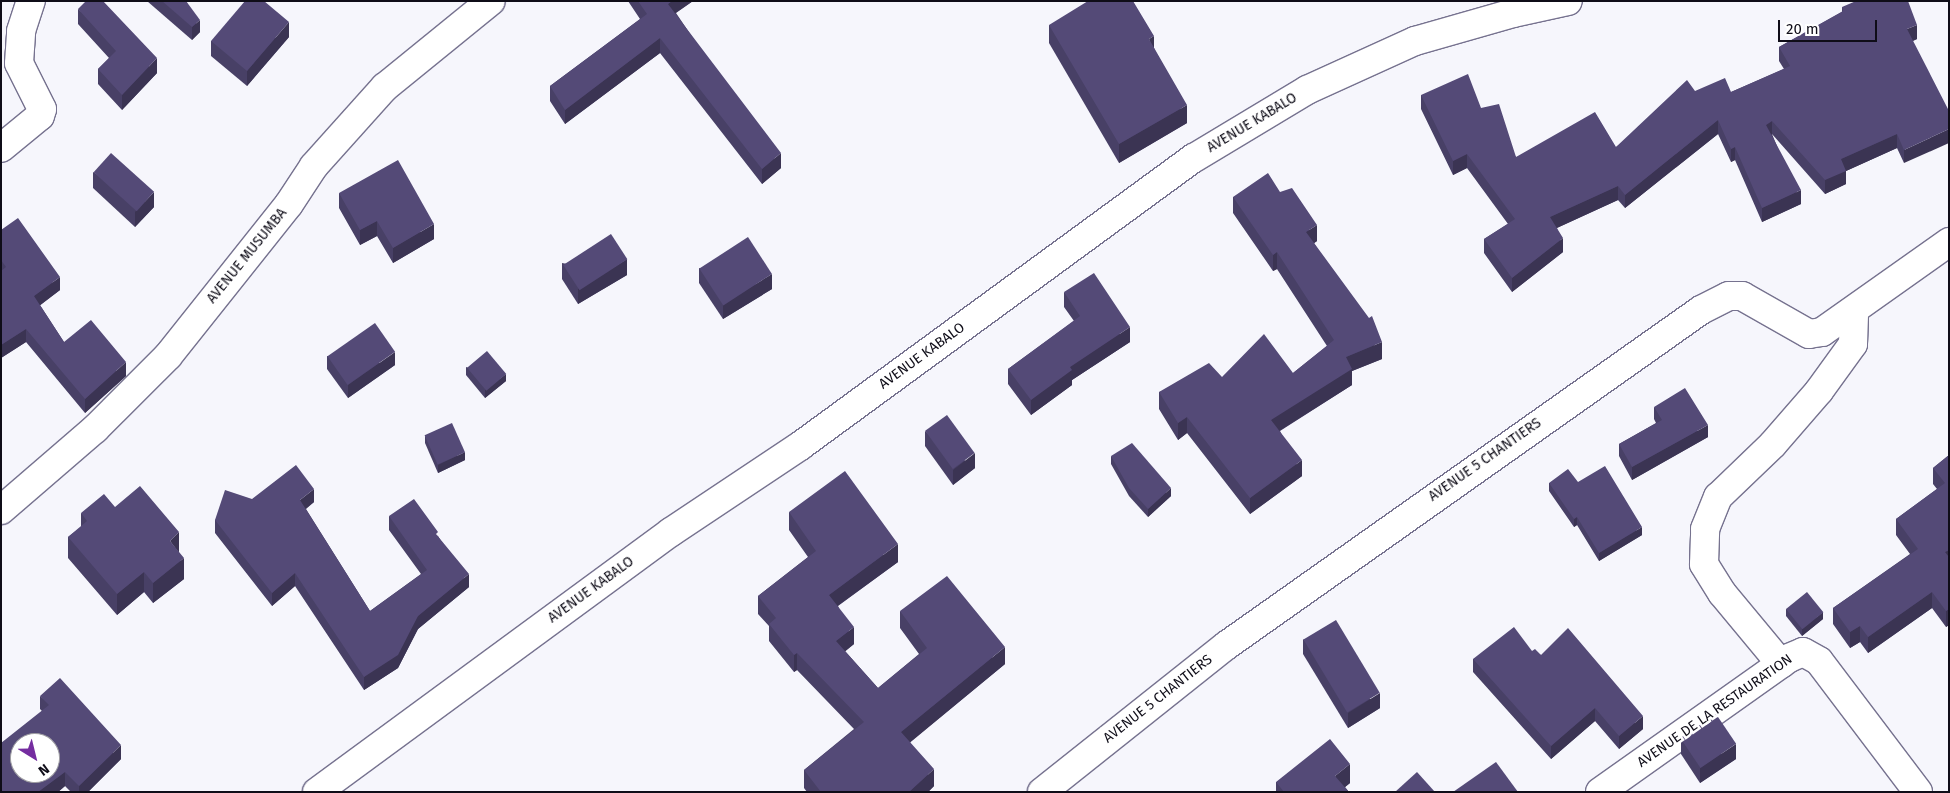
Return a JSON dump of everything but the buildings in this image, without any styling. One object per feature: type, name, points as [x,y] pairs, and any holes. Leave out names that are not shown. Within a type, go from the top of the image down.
[{"type":"street","points":[[1,148],[40,116],[42,110],[19,63],[20,31],[31,1]]},
{"type":"street","name":"AVENUE MUSUMBA","points":[[1,510],[95,429],[168,356],[289,204],[314,166],[386,87],[491,1]]},
{"type":"street","name":"AVENUE KABALO","points":[[317,792],[671,532],[800,446],[1194,158],[1307,90],[1415,41],[1472,24],[1568,1]]},
{"type":"street","name":"AVENUE 5 CHANTIERS","points":[[1042,792],[1227,645],[1701,310],[1729,296],[1742,296],[1809,334],[1822,332],[1949,242]]},
{"type":"street","points":[[1781,664],[1722,592],[1704,564],[1705,529],[1718,497],[1806,406],[1853,344],[1854,311]]},
{"type":"street","name":"AVENUE DE LA RESTAURATION","points":[[1600,792],[1781,664],[1803,652],[1819,661],[1918,792]]}]
